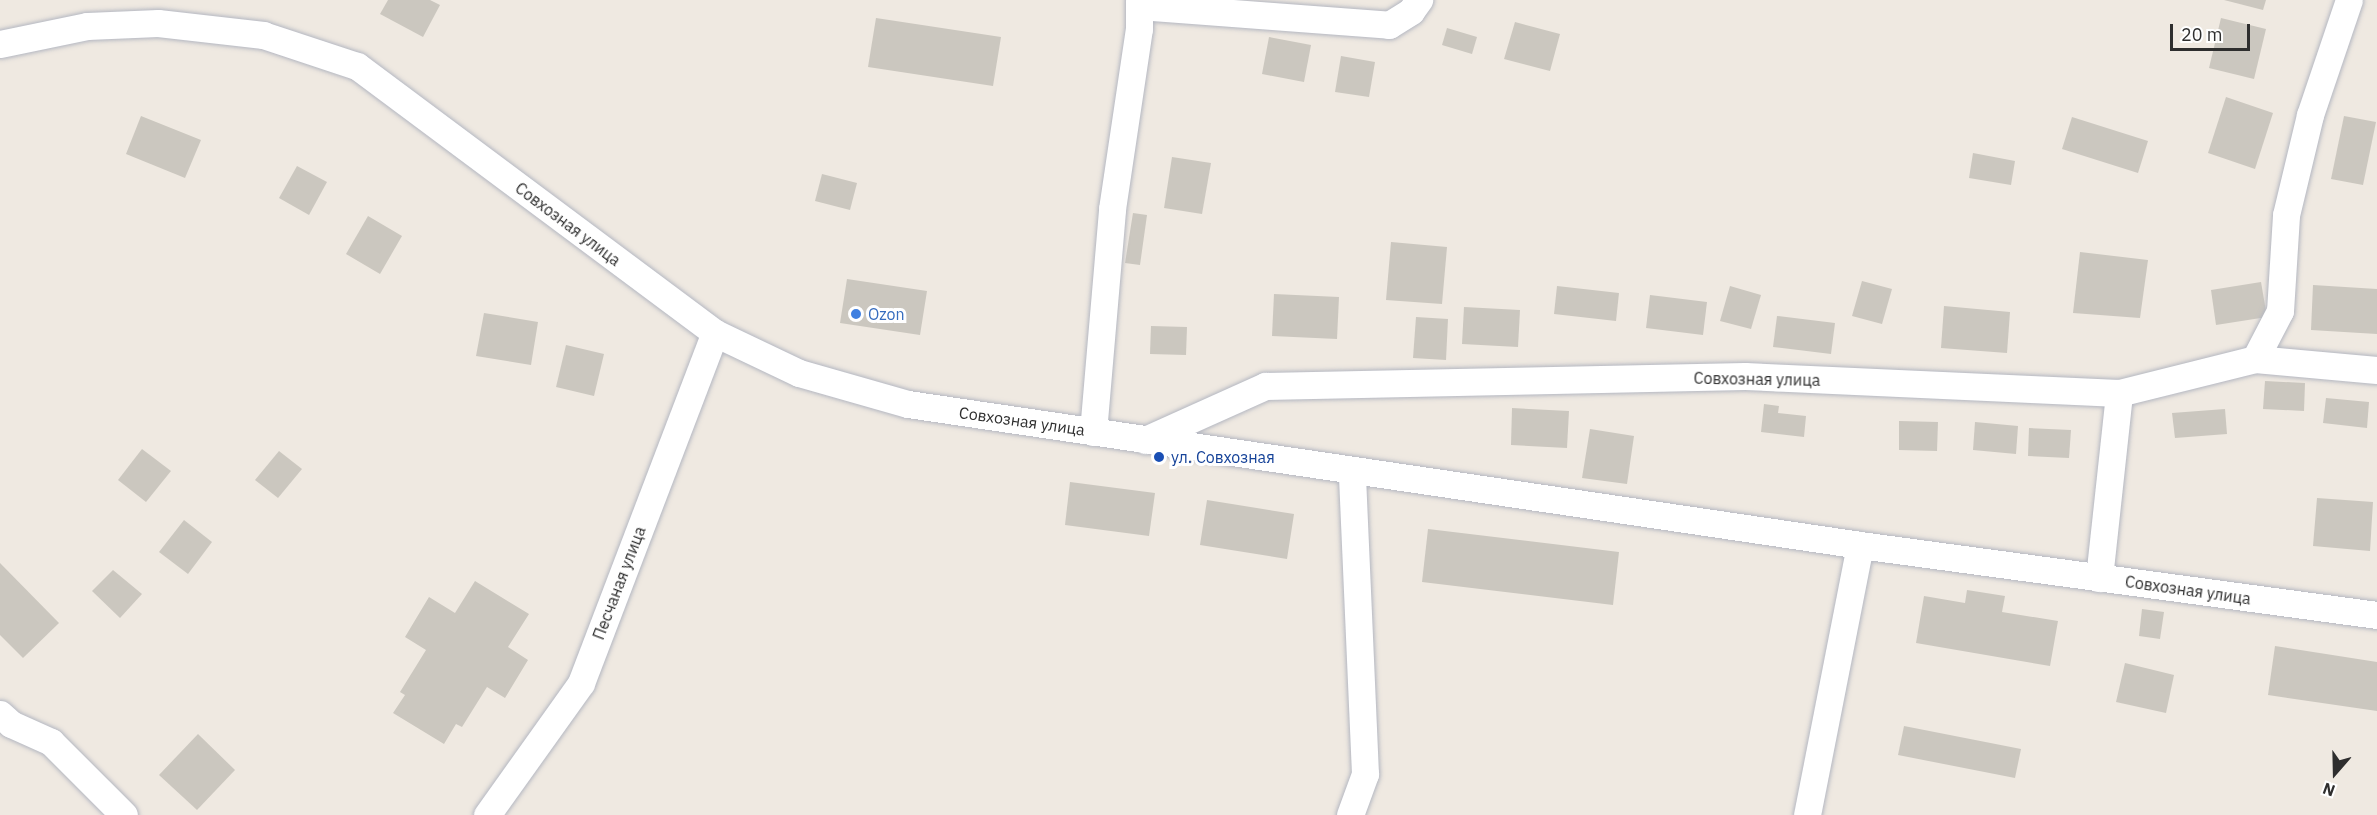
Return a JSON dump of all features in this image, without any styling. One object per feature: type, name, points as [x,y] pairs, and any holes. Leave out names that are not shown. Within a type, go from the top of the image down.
[{"type":"street","points":[[1269,17],[1303,0]]},
{"type":"street","points":[[1094,432],[1112,209],[1139,29],[1139,3],[1269,17],[1389,25],[1411,11],[1419,0]]},
{"type":"street","points":[[2256,359],[2280,311],[2286,214],[2310,115],[2349,0]]},
{"type":"street","name":"Совхозная улица","points":[[0,44],[87,26],[158,23],[263,35],[357,66],[715,333],[799,373],[908,404],[1860,545],[2377,615]]},
{"type":"street","name":"Песчаная улица","points":[[487,815],[580,682],[715,333]]},
{"type":"street","name":"Совхозная улица","points":[[1145,440],[1265,386],[1745,376],[2119,393],[2256,359],[2377,370]]},
{"type":"street","points":[[2099,578],[2119,393]]},
{"type":"street","points":[[1350,815],[1365,774],[1352,471]]},
{"type":"street","points":[[1807,815],[1860,545]]},
{"type":"street","points":[[0,714],[10,724],[51,742],[124,815]]},
{"type":"street","points":[[511,781],[510,805],[516,815]]},
{"type":"building","points":[[388,0],[430,0],[440,5],[423,37],[380,14]]},
{"type":"building","points":[[2224,0],[2266,0],[2263,10]]},
{"type":"building","points":[[876,18],[1001,37],[993,86],[868,67]]},
{"type":"building","points":[[2221,18],[2266,29],[2254,79],[2209,68]]},
{"type":"building","points":[[1515,22],[1560,34],[1550,71],[1504,59]]},
{"type":"building","points":[[1447,28],[1477,37],[1472,54],[1442,45]]},
{"type":"building","points":[[1269,37],[1311,45],[1304,82],[1262,74]]},
{"type":"building","points":[[1341,56],[1375,62],[1369,97],[1335,92]]},
{"type":"building","points":[[2226,97],[2273,113],[2255,169],[2208,153]]},
{"type":"building","points":[[141,116],[201,140],[185,178],[126,154]]},
{"type":"building","points":[[2344,116],[2376,122],[2363,185],[2331,179]]},
{"type":"building","points":[[2072,117],[2148,141],[2138,173],[2062,149]]},
{"type":"building","points":[[1973,153],[2015,161],[2011,185],[1969,178]]},
{"type":"building","points":[[1172,157],[1211,163],[1202,214],[1164,208]]},
{"type":"building","points":[[297,166],[327,182],[309,215],[279,198]]},
{"type":"building","points":[[822,174],[857,183],[850,210],[815,201]]},
{"type":"building","points":[[1133,213],[1147,215],[1140,265],[1125,263]]},
{"type":"building","points":[[368,216],[402,236],[380,274],[346,254]]},
{"type":"building","points":[[1391,242],[1447,247],[1442,304],[1386,300]]},
{"type":"building","points":[[2080,252],[2148,260],[2140,318],[2073,313]]},
{"type":"building","points":[[847,279],[927,291],[920,335],[840,323]]},
{"type":"building","points":[[1862,281],[1892,289],[1882,324],[1852,316]]},
{"type":"building","points":[[2261,282],[2267,317],[2216,325],[2211,290]]},
{"type":"building","points":[[2313,285],[2377,289],[2377,334],[2311,330]]},
{"type":"building","points":[[1557,286],[1619,293],[1616,321],[1554,314]]},
{"type":"building","points":[[1730,286],[1761,295],[1751,329],[1720,321]]},
{"type":"building","points":[[1274,294],[1339,297],[1337,339],[1272,336]]},
{"type":"building","points":[[1650,295],[1707,302],[1703,335],[1646,328]]},
{"type":"building","points":[[1944,306],[2010,312],[2007,353],[1941,348]]},
{"type":"building","points":[[1464,307],[1520,310],[1518,347],[1462,344]]},
{"type":"building","points":[[484,313],[538,322],[531,365],[476,356]]},
{"type":"building","points":[[1777,316],[1835,323],[1831,354],[1773,347]]},
{"type":"building","points":[[1416,317],[1448,319],[1446,360],[1413,358]]},
{"type":"building","points":[[1151,326],[1187,327],[1186,355],[1150,354]]},
{"type":"building","points":[[566,345],[604,354],[594,396],[556,387]]},
{"type":"building","points":[[2265,381],[2305,383],[2304,411],[2263,409]]},
{"type":"building","points":[[2326,398],[2369,402],[2367,428],[2323,423]]},
{"type":"building","points":[[1764,404],[1779,406],[1778,413],[1806,416],[1804,437],[1761,432]]},
{"type":"building","points":[[1512,408],[1569,411],[1567,448],[1511,445]]},
{"type":"building","points":[[2225,409],[2227,434],[2175,438],[2172,413]]},
{"type":"building","points":[[1899,421],[1938,422],[1937,451],[1899,450]]},
{"type":"building","points":[[1975,422],[2018,426],[2016,454],[1973,450]]},
{"type":"building","points":[[2029,428],[2071,430],[2069,458],[2028,456]]},
{"type":"building","points":[[1590,429],[1634,436],[1627,484],[1582,478]]},
{"type":"building","points":[[142,449],[171,471],[146,502],[118,480]]},
{"type":"building","points":[[279,451],[302,469],[278,498],[255,480]]},
{"type":"building","points":[[1070,482],[1155,493],[1149,536],[1065,525]]},
{"type":"building","points":[[2317,498],[2373,502],[2370,551],[2313,546]]},
{"type":"building","points":[[1207,500],[1294,514],[1287,559],[1200,545]]},
{"type":"building","points":[[184,520],[212,542],[188,574],[159,552]]},
{"type":"building","points":[[1428,529],[1619,552],[1613,605],[1422,582]]},
{"type":"building","points":[[0,563],[59,623],[23,658],[0,635]]},
{"type":"building","points":[[113,570],[142,594],[120,618],[92,591]]},
{"type":"building","points":[[475,581],[529,614],[508,647],[528,660],[505,698],[487,687],[462,727],[456,724],[444,744],[393,713],[405,695],[400,692],[426,650],[405,637],[429,597],[455,613]]},
{"type":"building","points":[[1967,590],[2005,596],[2002,612],[2058,621],[2050,666],[1916,643],[1924,596],[1965,603]]},
{"type":"building","points":[[2142,609],[2164,612],[2160,639],[2139,636]]},
{"type":"building","points":[[2275,646],[2377,662],[2377,711],[2268,695]]},
{"type":"building","points":[[2125,663],[2174,675],[2166,713],[2116,702]]},
{"type":"building","points":[[1904,726],[2021,749],[2015,778],[1898,755]]},
{"type":"building","points":[[198,734],[235,770],[197,810],[159,775]]},
{"type":"place","name":"Ozon","points":[[856,314]]},
{"type":"place","name":"ул. Совхозная","points":[[1159,457]]}]
